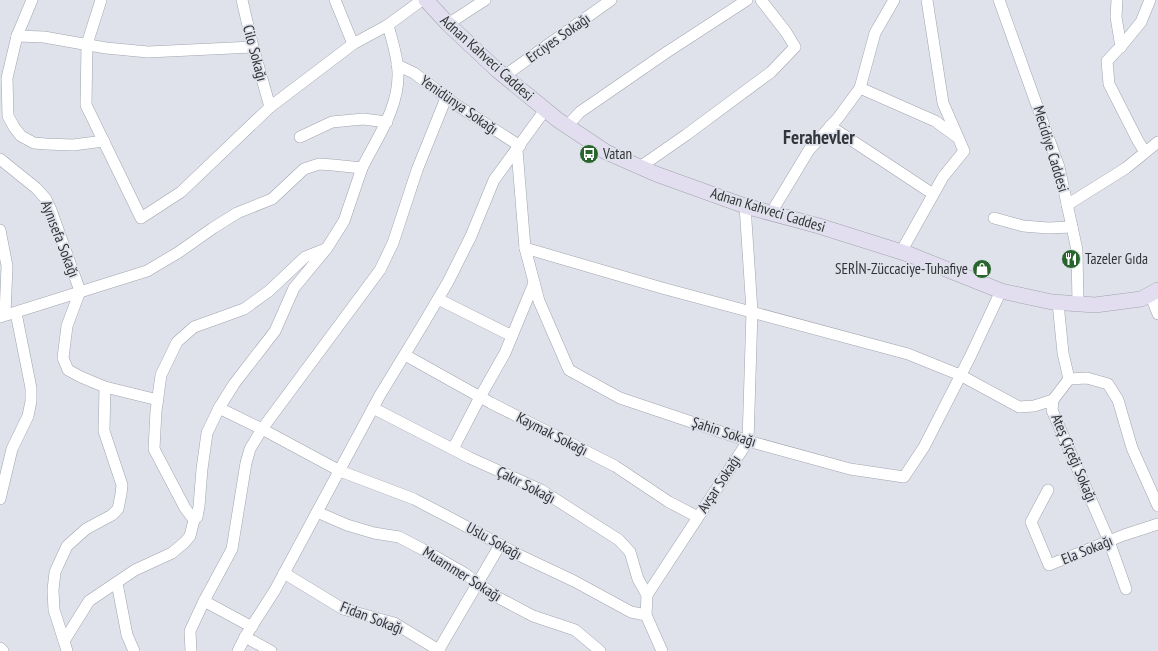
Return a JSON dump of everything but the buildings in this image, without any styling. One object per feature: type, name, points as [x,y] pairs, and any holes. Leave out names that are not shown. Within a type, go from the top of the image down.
[{"type":"main road","name":"Adnan Kahveci Caddesi","points":[[426,0],[448,24],[504,76],[545,110],[606,152],[656,174],[745,206],[819,226],[911,255],[1001,291],[1058,303],[1095,305],[1141,299],[1154,292]]},
{"type":"street","points":[[32,0],[17,36],[9,68],[7,78],[8,116],[21,136],[34,143],[73,145],[104,141]]},
{"type":"street","points":[[101,0],[87,44],[86,105],[141,218],[181,192],[270,107],[352,44],[388,25],[422,0]]},
{"type":"street","name":"Cilo Sokağı","points":[[242,0],[253,47],[270,107]]},
{"type":"street","points":[[335,0],[352,44]]},
{"type":"street","points":[[448,24],[485,0]]},
{"type":"street","name":"Erciyes Sokağı","points":[[504,76],[611,0]]},
{"type":"street","points":[[567,126],[580,112],[667,52],[747,0]]},
{"type":"street","points":[[640,167],[771,72],[795,47],[786,32],[761,0]]},
{"type":"street","points":[[771,213],[809,150],[860,88],[875,33],[894,0]]},
{"type":"street","points":[[900,252],[943,177],[964,151],[943,103],[927,0]]},
{"type":"street","name":"Mecidiye Caddesi","points":[[999,0],[1060,167],[1077,250],[1078,304]]},
{"type":"street","points":[[1117,0],[1116,17],[1121,47]]},
{"type":"street","points":[[1145,152],[1109,84],[1107,61],[1121,47],[1141,22],[1150,0]]},
{"type":"street","points":[[65,646],[90,601],[135,570],[172,553],[190,536],[194,520],[197,517],[199,506],[207,433],[219,408],[234,384],[275,332],[294,288],[327,248],[344,221],[362,168],[387,122],[395,99],[398,75],[388,25]]},
{"type":"street","points":[[17,36],[44,37],[125,50],[148,52],[253,47]]},
{"type":"street","name":"Yenidünya Sokağı","points":[[397,64],[414,73],[446,98],[518,148]]},
{"type":"street","points":[[0,77],[9,68]]},
{"type":"street","points":[[860,88],[935,121],[958,138]]},
{"type":"street","points":[[191,651],[190,631],[204,601],[232,549],[250,449],[262,429],[380,270],[393,243],[416,170],[446,98]]},
{"type":"street","points":[[238,651],[245,637],[275,590],[373,408],[438,299],[471,236],[494,180],[545,110]]},
{"type":"street","points":[[300,137],[332,122],[363,119],[387,122]]},
{"type":"street","points":[[830,126],[933,194]]},
{"type":"street","points":[[1067,205],[1126,168],[1158,142]]},
{"type":"street","name":"Şahin Sokağı","points":[[518,148],[525,248],[539,301],[569,370],[620,398],[748,441],[850,469],[904,477],[924,447],[970,357],[1001,291]]},
{"type":"street","name":"Aynısefa Sokağı","points":[[0,159],[36,188],[46,199],[80,291]]},
{"type":"street","points":[[0,230],[7,266],[2,316],[16,313],[80,291],[147,271],[179,252],[237,213],[272,199],[304,169],[319,164],[333,164],[362,168]]},
{"type":"street","name":"Avşar Sokağı","points":[[647,595],[748,441],[752,311],[745,206]]},
{"type":"street","points":[[994,218],[1023,226],[1048,228],[1072,227]]},
{"type":"street","points":[[194,520],[185,508],[154,449],[161,375],[177,342],[194,327],[244,309],[269,291],[305,257],[327,248]]},
{"type":"street","points":[[525,248],[662,288],[908,354],[960,375],[1019,407],[1034,406],[1053,400]]},
{"type":"street","points":[[453,448],[505,353],[534,283]]},
{"type":"street","points":[[80,291],[67,326],[63,358],[68,370],[105,387],[158,400]]},
{"type":"street","points":[[1154,292],[1158,314]]},
{"type":"street","points":[[438,299],[512,336]]},
{"type":"street","points":[[1058,303],[1063,354],[1068,379],[1087,378],[1108,384],[1118,400],[1132,448],[1158,506]]},
{"type":"street","points":[[0,499],[12,449],[28,416],[31,401],[16,313]]},
{"type":"street","name":"Kaymak Sokağı","points":[[404,355],[480,397],[615,466],[670,502],[698,517]]},
{"type":"street","name":"Ateş Çiçeği Sokağı","points":[[1068,379],[1053,400],[1052,410],[1109,541],[1126,589]]},
{"type":"street","points":[[65,646],[54,610],[53,590],[55,572],[66,546],[86,528],[112,515],[118,509],[121,494],[122,485],[104,431],[105,387]]},
{"type":"street","name":"Uslu Sokağı","points":[[219,408],[262,429],[340,471],[414,499],[522,557],[574,581],[631,612],[646,615]]},
{"type":"street","name":"Çakır Sokağı","points":[[373,408],[470,458],[541,490],[620,540],[630,552],[638,579],[647,595]]},
{"type":"street","name":"Ela Sokağı","points":[[1048,490],[1031,522],[1050,565],[1109,541],[1158,524]]},
{"type":"street","name":"Muammer Sokağı","points":[[317,512],[347,525],[374,533],[399,537],[464,573],[497,597],[534,616],[574,630],[600,651]]},
{"type":"street","points":[[439,651],[477,582],[500,545]]},
{"type":"street","name":"Fidan Sokağı","points":[[284,573],[343,609],[394,623],[439,651]]},
{"type":"street","points":[[117,583],[127,635],[134,651]]},
{"type":"street","points":[[647,595],[646,615],[662,651]]},
{"type":"street","points":[[204,601],[252,627]]},
{"type":"street","points":[[245,637],[271,651]]},
{"type":"street","points":[[0,648],[3,651]]},
{"type":"place","name":"Vatan","points":[[589,154]]},
{"type":"place","name":"Tazeler Gıda","points":[[1071,259]]},
{"type":"place","name":"SERİN-Züccaciye-Tuhafiye","points":[[982,269]]},
{"type":"district","name":"Ferahevler","points":[[819,137]]}]
